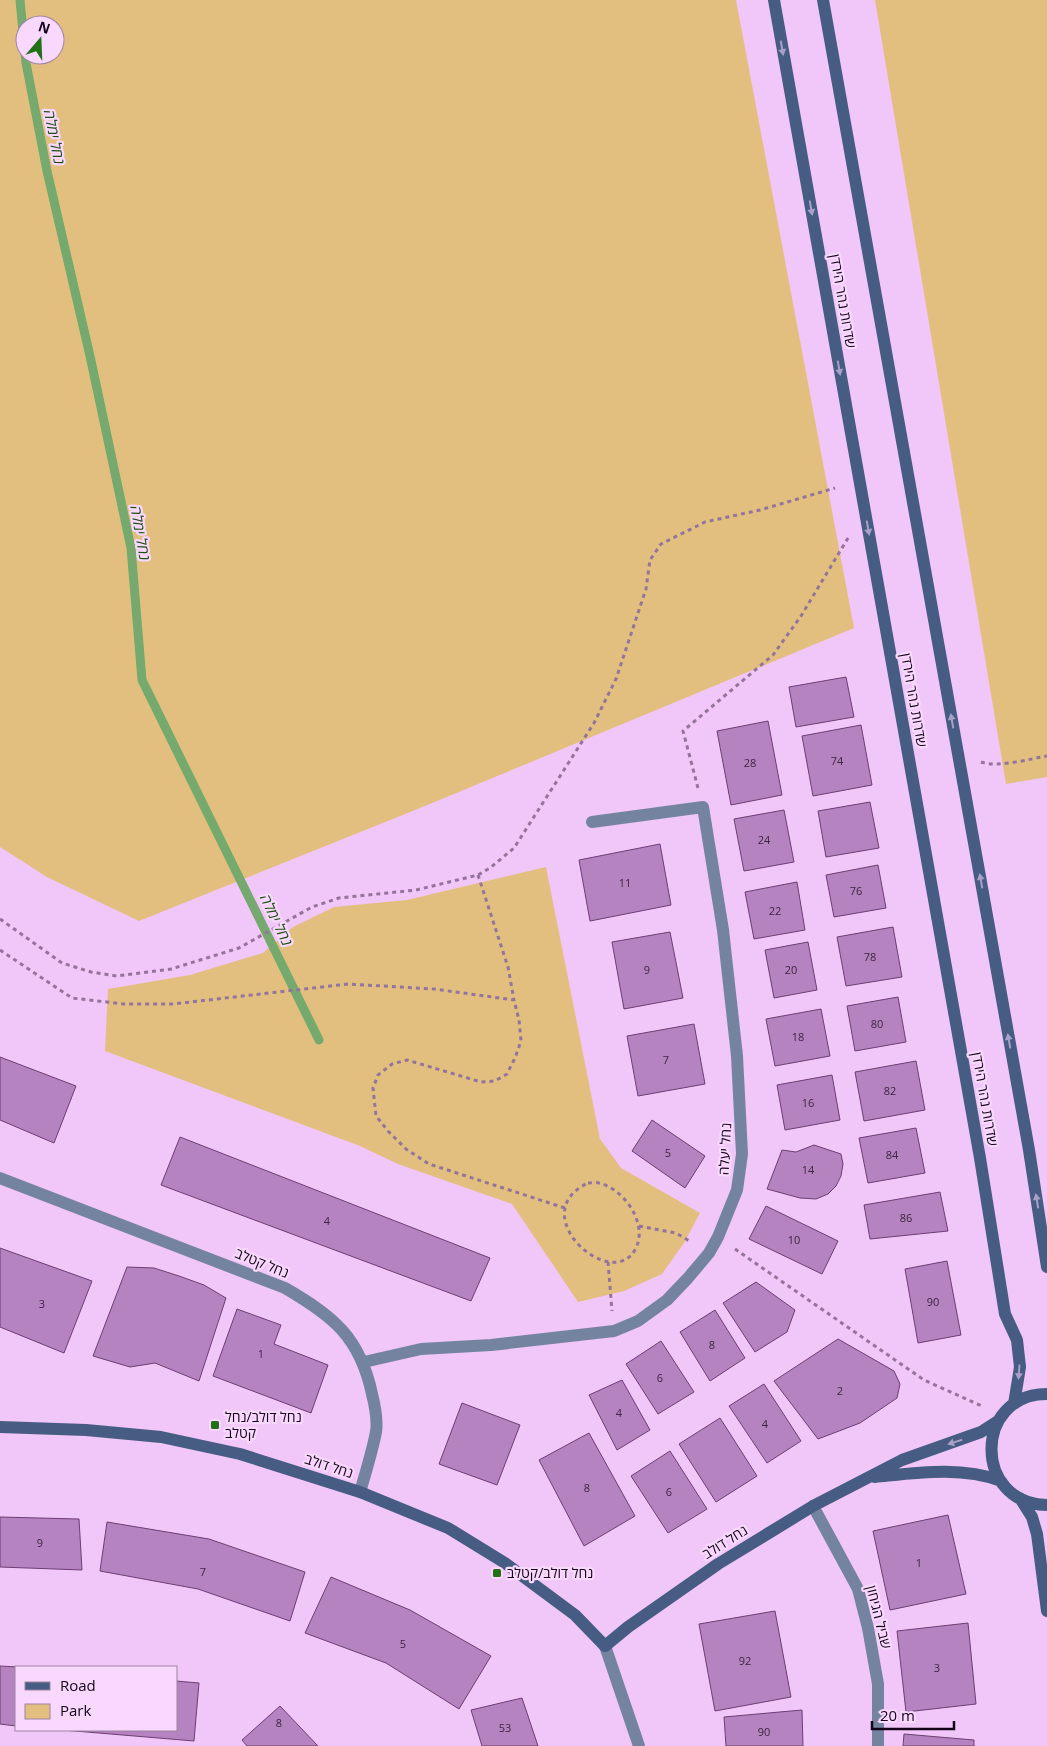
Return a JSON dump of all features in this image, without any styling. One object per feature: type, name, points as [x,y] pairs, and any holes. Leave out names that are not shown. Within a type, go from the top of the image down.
[{"type":"main road","name":"שדרות נהר הירדן","points":[[774,0],[980,1158],[1005,1314],[1017,1340],[1020,1367],[1014,1404]]},
{"type":"main road","points":[[824,0],[1029,1150],[1047,1267]]},
{"type":"main road","points":[[1014,1404],[1028,1397],[1047,1394]]},
{"type":"main road","name":"נחל דולב","points":[[0,1427],[86,1430],[161,1437],[240,1454],[360,1492],[448,1528],[497,1558],[575,1615],[606,1646],[628,1627],[718,1564],[813,1506],[902,1460],[981,1432],[1000,1418],[1014,1404]]},
{"type":"main road","points":[[1000,1418],[993,1431],[990,1449],[993,1466],[1001,1481],[1006,1488],[1020,1498],[1036,1504],[1047,1504]]},
{"type":"main road","name":"נחל דולב","points":[[870,1478],[925,1472],[985,1475],[1001,1481]]},
{"type":"main road","points":[[1020,1498],[1032,1517],[1037,1534],[1047,1611]]},
{"type":"street","points":[[592,822],[703,807]]},
{"type":"street","name":"נחל יעלה","points":[[364,1362],[421,1349],[501,1344],[614,1331],[638,1321],[667,1300],[709,1253],[718,1237],[737,1190],[742,1154],[737,1056],[723,930],[703,807]]},
{"type":"street","name":"נחל קטלב","points":[[0,1178],[286,1288],[314,1305],[335,1322],[352,1342],[364,1362],[376,1412],[376,1430],[360,1492]]},
{"type":"street","name":"שביל הגיחון","points":[[813,1506],[858,1590],[868,1628],[878,1684],[878,1746]]},
{"type":"street","name":"נחל דולב","points":[[606,1646],[639,1746]]},
{"type":"path","points":[[0,919],[62,963],[90,972],[118,976],[172,970],[239,948],[312,907],[339,898],[416,890],[478,875],[490,868],[514,848],[594,723],[616,678],[646,590],[650,560],[661,544],[704,522],[760,510],[835,488]]},
{"type":"path","points":[[703,807],[683,731],[773,655],[801,616],[864,509]]},
{"type":"path","points":[[958,754],[986,764],[1006,763],[1047,756]]},
{"type":"path","points":[[478,875],[508,967],[519,1020],[521,1041],[515,1058],[506,1074],[495,1082],[481,1082],[407,1060],[392,1064],[378,1075],[373,1088],[376,1116],[388,1131],[406,1148],[430,1164],[565,1208]]},
{"type":"path","points":[[0,950],[72,998],[124,1004],[173,1004],[348,984],[434,989],[514,1000]]},
{"type":"path","points":[[588,1183],[598,1183],[619,1193],[633,1211],[639,1226],[637,1246],[630,1257],[620,1262],[608,1262],[589,1254],[574,1239],[568,1230],[565,1208],[568,1199],[577,1188],[588,1183]]},
{"type":"path","points":[[639,1226],[676,1233],[709,1253]]},
{"type":"path","points":[[718,1237],[924,1380],[1000,1418]]},
{"type":"path","points":[[608,1262],[614,1331]]},
{"type":"green space","points":[[0,0],[736,0],[854,628],[425,806],[139,921],[47,877],[0,847]]},
{"type":"green space","points":[[875,0],[1047,0],[1047,777],[1006,784]]},
{"type":"green space","points":[[546,867],[600,1139],[621,1168],[700,1213],[684,1243],[662,1274],[624,1291],[578,1302],[512,1204],[398,1164],[360,1146],[105,1051],[108,989],[190,975],[263,953],[293,927],[334,907],[407,900]]},
{"type":"building","points":[[846,677],[854,717],[796,727],[789,687]]},
{"type":"building","points":[[768,721],[782,795],[731,805],[717,731]]},
{"type":"building","points":[[861,725],[872,785],[813,796],[802,736]]},
{"type":"building","points":[[870,802],[879,848],[826,857],[818,811]]},
{"type":"building","points":[[784,810],[794,862],[744,871],[734,819]]},
{"type":"building","points":[[660,844],[671,905],[590,921],[579,860]]},
{"type":"building","points":[[878,865],[886,908],[834,917],[826,875]]},
{"type":"building","points":[[797,882],[805,930],[754,939],[745,892]]},
{"type":"building","points":[[893,927],[902,977],[846,986],[837,937]]},
{"type":"building","points":[[670,932],[683,998],[624,1009],[612,942]]},
{"type":"building","points":[[808,942],[817,990],[774,998],[765,950]]},
{"type":"building","points":[[898,997],[906,1042],[855,1051],[847,1006]]},
{"type":"building","points":[[821,1009],[830,1056],[775,1066],[766,1019]]},
{"type":"building","points":[[694,1024],[705,1084],[638,1096],[627,1036]]},
{"type":"building","points":[[0,1057],[76,1086],[54,1143],[0,1120]]},
{"type":"building","points":[[916,1061],[925,1110],[864,1121],[855,1072]]},
{"type":"building","points":[[832,1075],[840,1120],[785,1130],[777,1085]]},
{"type":"building","points":[[652,1120],[705,1156],[685,1188],[632,1151]]},
{"type":"building","points":[[916,1128],[925,1173],[868,1183],[859,1138]]},
{"type":"building","points":[[180,1137],[490,1258],[471,1301],[161,1185]]},
{"type":"building","points":[[814,1145],[841,1154],[843,1164],[841,1176],[836,1186],[828,1194],[816,1199],[800,1198],[767,1189],[782,1150],[796,1152]]},
{"type":"building","points":[[940,1192],[948,1231],[870,1239],[864,1205]]},
{"type":"building","points":[[766,1206],[838,1241],[822,1274],[749,1239]]},
{"type":"building","points":[[0,1248],[92,1281],[64,1353],[0,1327]]},
{"type":"building","points":[[947,1261],[961,1335],[918,1343],[905,1269]]},
{"type":"building","points":[[127,1267],[154,1268],[204,1285],[226,1298],[199,1381],[155,1363],[130,1367],[93,1356]]},
{"type":"building","points":[[756,1282],[795,1310],[787,1332],[755,1352],[723,1303]]},
{"type":"building","points":[[237,1309],[281,1325],[274,1344],[328,1365],[311,1413],[213,1376]]},
{"type":"building","points":[[715,1310],[745,1358],[710,1381],[680,1332]]},
{"type":"building","points":[[838,1339],[894,1371],[900,1384],[897,1398],[860,1423],[818,1439],[774,1381]]},
{"type":"building","points":[[661,1341],[694,1392],[658,1414],[626,1364]]},
{"type":"building","points":[[622,1380],[650,1430],[617,1450],[589,1395]]},
{"type":"building","points":[[764,1384],[801,1441],[767,1463],[729,1406]]},
{"type":"building","points":[[462,1403],[520,1425],[497,1485],[439,1464]]},
{"type":"building","points":[[720,1418],[757,1476],[716,1502],[679,1444]]},
{"type":"building","points":[[589,1433],[635,1516],[584,1546],[539,1460]]},
{"type":"building","points":[[670,1451],[707,1509],[668,1533],[631,1476]]},
{"type":"building","points":[[948,1515],[966,1594],[890,1610],[873,1531]]},
{"type":"building","points":[[0,1517],[79,1519],[82,1570],[0,1567]]},
{"type":"building","points":[[107,1522],[209,1539],[305,1572],[290,1621],[198,1589],[100,1571]]},
{"type":"building","points":[[331,1577],[410,1610],[491,1656],[459,1709],[386,1663],[305,1633]]},
{"type":"building","points":[[775,1611],[791,1697],[715,1711],[699,1624]]},
{"type":"building","points":[[968,1623],[976,1704],[906,1712],[897,1631]]},
{"type":"building","points":[[0,1666],[15,1667],[15,1726],[0,1724]]},
{"type":"building","points":[[178,1681],[199,1683],[194,1741],[75,1731],[178,1731]]},
{"type":"building","points":[[522,1698],[538,1746],[482,1746],[471,1710]]},
{"type":"building","points":[[280,1706],[318,1746],[247,1746],[242,1740]]},
{"type":"building","points":[[802,1710],[803,1746],[726,1746],[724,1717]]},
{"type":"building","points":[[904,1734],[974,1740],[974,1746],[903,1746]]},
{"type":"waterway","name":"נחל ימלה","points":[[20,0],[26,63],[47,171],[90,356],[131,548],[142,680],[319,1040]]},
{"type":"place","name":"נחל דולב/נחל קטלב","points":[[215,1425]]},
{"type":"place","name":"נחל דולב/קטלב","points":[[497,1573]]}]
